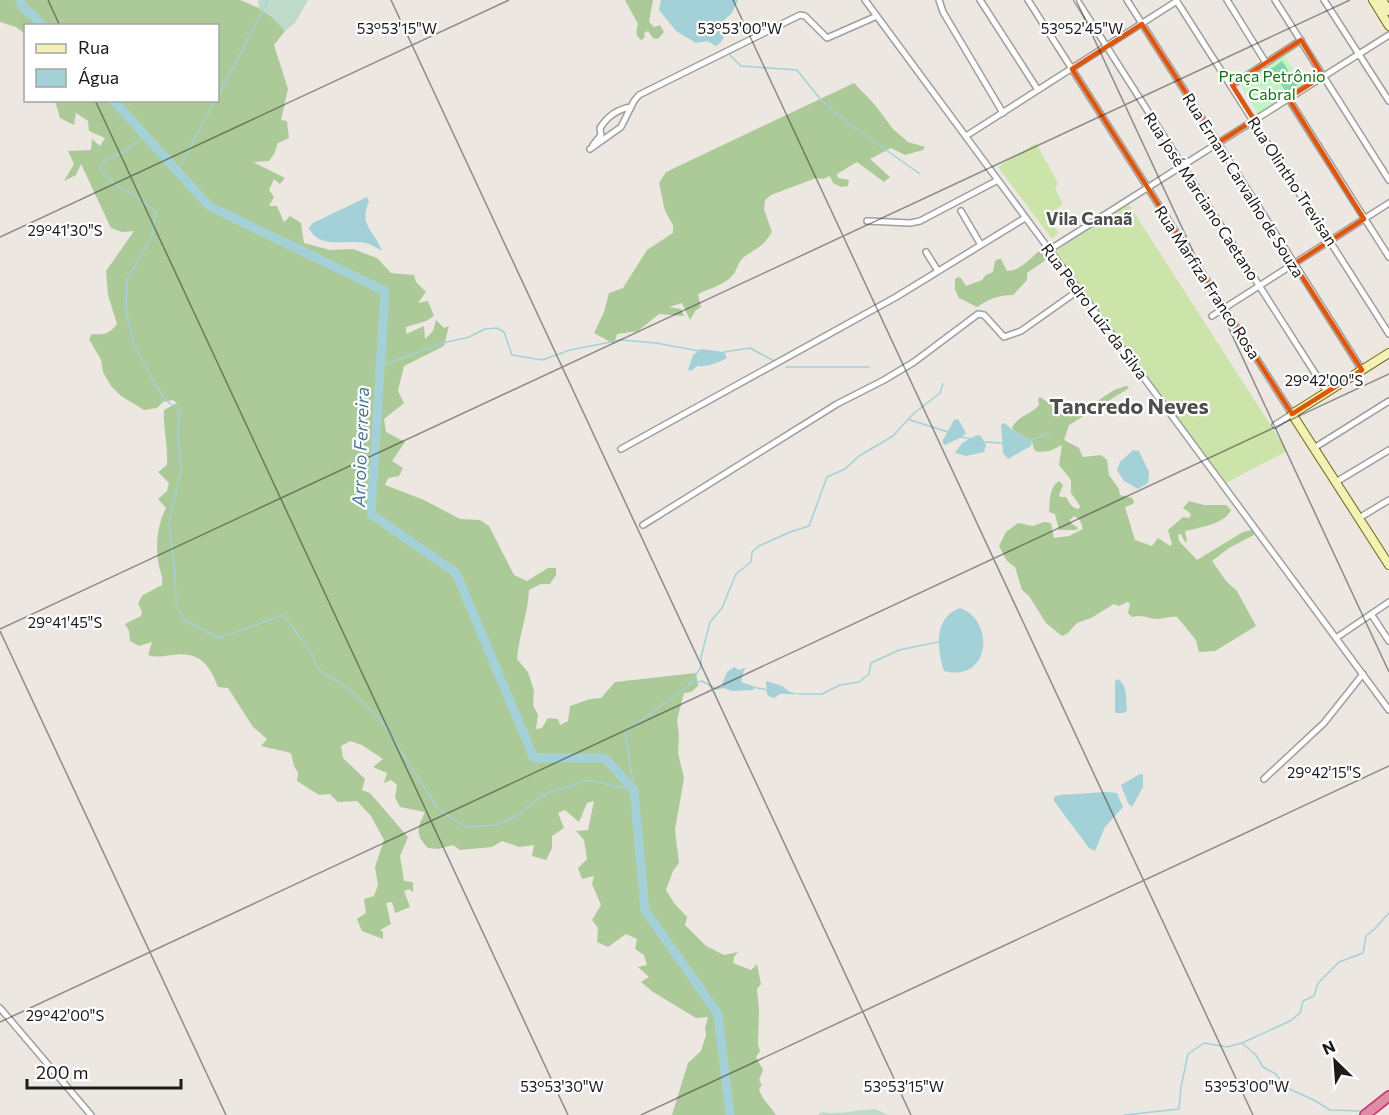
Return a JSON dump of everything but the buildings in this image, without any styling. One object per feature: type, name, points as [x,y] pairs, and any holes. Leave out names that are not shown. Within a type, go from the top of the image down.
[{"type":"highway","points":[[1365,1115],[1389,1096]]},
{"type":"street","name":"Rua Pedro Luiz da Silva","points":[[865,0],[1388,706]]},
{"type":"street","points":[[939,0],[943,12],[1003,112]]},
{"type":"street","points":[[980,0],[1038,90]]},
{"type":"street","name":"Rua Marfiza Franco Rosa","points":[[1028,0],[1336,483],[1359,518],[1386,552],[1389,565]]},
{"type":"street","name":"Rua José Marciano Caetano","points":[[1077,0],[1327,392]]},
{"type":"street","name":"Rua Ernani Carvalho de Souza","points":[[1127,0],[1362,370]]},
{"type":"street","points":[[1227,0],[1266,63]]},
{"type":"street","points":[[1275,0],[1389,180]]},
{"type":"street","points":[[1324,0],[1389,101]]},
{"type":"street","points":[[1373,0],[1389,26]]},
{"type":"street","points":[[1382,0],[1389,11]]},
{"type":"street","points":[[966,136],[1177,1]]},
{"type":"street","name":"Rua Olintho Trevisan","points":[[1177,1],[1389,334]]},
{"type":"street","points":[[631,107],[624,108],[603,121],[600,128],[601,135],[590,149],[621,127],[639,95],[800,15],[805,16],[827,38],[877,16]]},
{"type":"street","points":[[1049,250],[1389,35]]},
{"type":"street","points":[[1232,85],[1301,40]]},
{"type":"street","points":[[1288,98],[1389,257]]},
{"type":"street","points":[[867,221],[920,222],[998,180]]},
{"type":"street","points":[[1212,316],[1389,203]]},
{"type":"street","points":[[961,211],[981,245]]},
{"type":"street","points":[[621,449],[896,297],[1025,218]]},
{"type":"street","points":[[926,252],[938,271]]},
{"type":"street","points":[[643,525],[837,404],[914,362],[978,314],[984,315],[1004,338],[1021,331],[1079,290]]},
{"type":"street","points":[[1275,425],[1389,353]]},
{"type":"street","points":[[1314,448],[1389,401]]},
{"type":"street","points":[[1336,483],[1389,450]]},
{"type":"street","points":[[1359,518],[1389,500]]},
{"type":"street","points":[[1336,638],[1389,602]]},
{"type":"street","points":[[1371,614],[1389,641]]},
{"type":"street","points":[[1264,779],[1324,723],[1363,674]]},
{"type":"street","points":[[0,1008],[91,1115]]},
{"type":"highlighted area","points":[[1142,24],[1218,143],[1254,120],[1232,85],[1301,40],[1323,76],[1288,98],[1364,219],[1294,264],[1362,370],[1292,414],[1072,69]]},
{"type":"green space","points":[[0,0],[240,0],[259,8],[272,17],[285,31],[274,45],[288,89],[281,120],[287,121],[289,138],[278,143],[269,161],[253,162],[285,178],[280,184],[274,179],[269,190],[274,197],[269,206],[277,206],[284,222],[290,216],[301,223],[304,243],[330,250],[353,249],[377,258],[391,273],[414,275],[416,282],[426,292],[418,303],[428,301],[434,316],[406,327],[406,334],[424,326],[425,339],[433,331],[436,320],[444,328],[449,326],[444,346],[404,366],[398,391],[404,403],[384,419],[386,432],[405,442],[392,461],[403,468],[399,476],[388,478],[385,485],[424,500],[460,519],[480,520],[489,526],[514,575],[527,581],[548,568],[556,568],[556,575],[550,584],[541,584],[529,590],[518,650],[517,659],[528,672],[534,691],[533,705],[538,715],[536,729],[542,728],[548,718],[558,719],[560,725],[568,721],[570,706],[601,698],[615,682],[696,673],[698,686],[691,692],[684,693],[677,720],[678,753],[684,778],[675,830],[679,863],[673,871],[666,890],[687,917],[685,925],[706,946],[724,955],[738,952],[733,963],[751,970],[757,964],[761,984],[757,989],[760,1051],[756,1057],[763,1070],[759,1080],[762,1085],[759,1089],[776,1115],[672,1115],[688,1063],[701,1051],[708,1017],[696,1018],[641,982],[649,977],[638,967],[647,965],[644,955],[635,949],[637,939],[626,934],[608,947],[597,942],[598,928],[592,920],[601,905],[592,884],[594,876],[582,879],[578,868],[587,859],[584,840],[576,831],[588,830],[594,801],[587,803],[579,822],[565,810],[558,813],[564,828],[552,836],[552,848],[546,860],[532,856],[534,845],[519,847],[502,841],[492,847],[460,850],[453,845],[438,849],[428,848],[419,835],[420,823],[425,812],[400,807],[395,797],[397,785],[391,780],[384,783],[387,773],[373,767],[383,759],[362,745],[350,741],[341,746],[343,758],[365,779],[362,790],[370,793],[408,837],[400,856],[404,881],[413,882],[413,892],[409,889],[404,891],[410,907],[395,913],[392,902],[386,903],[391,924],[380,930],[383,932],[383,939],[362,931],[357,919],[366,913],[364,899],[374,896],[378,885],[375,867],[384,840],[371,816],[357,801],[338,802],[330,794],[319,795],[297,781],[298,773],[291,753],[261,746],[267,739],[253,727],[228,688],[218,687],[211,671],[201,660],[181,654],[151,656],[148,655],[152,642],[139,646],[130,641],[129,631],[125,624],[141,616],[142,612],[138,603],[143,595],[162,585],[157,544],[166,508],[158,499],[167,491],[169,483],[158,472],[167,465],[164,410],[177,403],[173,400],[163,402],[157,408],[144,410],[121,396],[111,386],[103,372],[101,360],[89,339],[92,334],[109,332],[117,324],[108,295],[106,271],[134,231],[122,232],[111,228],[81,164],[76,175],[64,181],[74,164],[68,151],[91,150],[92,139],[100,146],[105,138],[89,131],[88,121],[76,113],[74,125],[60,118],[55,102],[219,102],[219,24],[24,24],[24,33],[16,27],[0,22]]},
{"type":"green space","points":[[258,0],[308,0],[295,23],[285,31],[272,17],[259,8]]},
{"type":"green space","points":[[625,0],[653,0],[649,22],[654,27],[660,25],[664,32],[658,39],[653,38],[648,31],[644,33],[645,37],[641,40],[639,38],[636,33],[638,24]]},
{"type":"green space","name":"Praça Petrônio Cabral","points":[[1285,56],[1304,85],[1258,114],[1240,84]]},
{"type":"green space","points":[[1282,61],[1298,85],[1286,92],[1271,69]]},
{"type":"green space","points":[[854,83],[893,129],[908,142],[925,147],[923,150],[905,155],[891,148],[870,159],[890,177],[884,182],[857,162],[837,174],[838,178],[849,180],[848,186],[841,187],[833,183],[830,176],[823,179],[816,178],[771,195],[765,200],[764,209],[772,232],[762,244],[742,259],[729,279],[698,294],[701,307],[696,310],[690,320],[682,303],[669,307],[681,309],[684,316],[659,314],[638,331],[617,334],[614,344],[594,333],[604,312],[609,293],[623,288],[647,250],[673,233],[673,225],[665,211],[659,183],[666,172]]},
{"type":"green space","points":[[1036,143],[1058,183],[1055,189],[1063,204],[1057,208],[1060,214],[1051,221],[1058,233],[1052,239],[998,167]]},
{"type":"green space","points":[[1128,203],[1287,451],[1226,483],[1055,252]]},
{"type":"green space","points":[[1040,250],[1045,250],[1050,257],[1027,273],[1027,280],[1013,295],[994,298],[977,307],[959,298],[955,290],[955,279],[958,277],[966,286],[982,280],[993,272],[995,261],[998,259],[1001,259],[1007,271],[1012,270],[1025,264]]},
{"type":"green space","points":[[1129,387],[1126,390],[1069,425],[1064,440],[1079,448],[1083,457],[1101,455],[1107,460],[1109,475],[1119,489],[1120,495],[1132,498],[1134,501],[1133,504],[1125,507],[1135,540],[1152,546],[1158,538],[1170,546],[1172,544],[1168,530],[1183,517],[1189,518],[1191,515],[1183,508],[1189,501],[1204,505],[1226,505],[1231,510],[1228,515],[1217,522],[1185,531],[1187,542],[1181,534],[1178,535],[1179,541],[1197,560],[1243,532],[1252,530],[1254,535],[1229,548],[1212,561],[1226,581],[1237,591],[1256,626],[1215,651],[1199,652],[1196,640],[1177,617],[1157,619],[1132,617],[1128,613],[1130,603],[1127,602],[1119,606],[1114,604],[1091,618],[1077,623],[1062,636],[1046,623],[1029,596],[1022,590],[1015,567],[1007,561],[999,546],[1006,532],[1018,523],[1033,526],[1044,522],[1051,523],[1054,538],[1069,536],[1083,529],[1080,520],[1074,516],[1070,520],[1078,528],[1076,530],[1059,530],[1055,514],[1049,512],[1052,491],[1059,481],[1063,485],[1060,497],[1066,497],[1074,508],[1079,509],[1080,506],[1071,493],[1071,480],[1059,465],[1062,445],[1050,451],[1038,452],[1034,450],[1032,441],[1014,431],[1012,428],[1015,424],[1039,405],[1040,397],[1065,414],[1069,416],[1073,413],[1075,416],[1114,390]]},
{"type":"green space","points":[[875,1109],[888,1115],[818,1115],[821,1112],[841,1113]]},
{"type":"water","points":[[661,0],[738,0],[732,13],[722,22],[724,36],[716,46],[707,41],[696,43],[676,31],[659,10]]},
{"type":"water","points":[[367,197],[369,202],[366,222],[382,251],[365,243],[326,241],[313,235],[309,228],[313,223]]},
{"type":"water","points":[[701,349],[724,352],[727,358],[705,366],[697,366],[691,371],[688,370],[693,355]]},
{"type":"water","points":[[958,419],[966,433],[945,445],[942,442],[954,420]]},
{"type":"water","points":[[1004,423],[1032,441],[1031,446],[1008,459],[1003,453],[1001,425]]},
{"type":"water","points":[[977,435],[981,436],[986,445],[984,452],[966,456],[955,453],[962,443]]},
{"type":"water","points":[[1133,450],[1139,451],[1149,472],[1148,483],[1138,489],[1124,481],[1117,470],[1120,462]]},
{"type":"water","points":[[960,608],[972,615],[979,625],[983,637],[983,649],[979,660],[971,668],[959,672],[944,671],[939,644],[941,627],[951,613]]},
{"type":"water","points":[[734,667],[739,670],[746,667],[741,682],[753,686],[754,690],[732,691],[723,688],[722,684],[727,672]]},
{"type":"water","points":[[1117,679],[1121,681],[1126,693],[1127,711],[1123,713],[1115,713],[1115,681]]},
{"type":"water","points":[[766,681],[800,694],[780,694],[774,698],[770,697],[767,694]]},
{"type":"water","points":[[1143,774],[1143,787],[1132,807],[1121,785]]},
{"type":"water","points":[[1117,793],[1123,807],[1105,827],[1095,851],[1089,848],[1054,801],[1054,797]]},
{"type":"waterway","name":"Arroio Ferreira","points":[[20,0],[22,6],[42,24]]},
{"type":"waterway","points":[[219,94],[268,0]]},
{"type":"waterway","points":[[730,55],[741,66],[797,70],[821,100],[848,123],[920,174]]},
{"type":"waterway","name":"Arroio Ferreira","points":[[115,102],[209,206],[385,291],[371,514],[456,573],[534,758],[605,758],[634,790],[645,910],[718,1014],[730,1115]]},
{"type":"waterway","points":[[178,171],[214,102]]},
{"type":"waterway","name":"Arroio Ferreira","points":[[145,136],[127,150],[106,160],[99,168],[113,182],[156,212],[152,236],[127,280],[126,311],[134,344],[155,385],[167,401],[180,411],[178,430],[181,470],[169,521],[176,604],[184,620],[219,638],[283,615],[309,649],[319,670],[348,688],[381,720],[438,809],[465,827],[496,825],[520,814],[542,795],[588,780],[634,790],[625,732],[689,685],[701,667],[701,657],[710,622],[722,608],[736,574],[751,562],[752,552],[759,546],[809,526],[827,477],[845,469],[859,456],[893,436],[913,414],[940,393],[943,384]]},
{"type":"waterway","points":[[380,366],[443,343],[469,337],[485,329],[497,328],[504,332],[512,355],[542,360],[570,350],[621,340],[656,343],[699,351]]},
{"type":"waterway","points":[[724,352],[750,348],[774,361]]},
{"type":"waterway","points":[[786,367],[869,367]]},
{"type":"waterway","points":[[910,420],[948,432]]},
{"type":"waterway","points":[[1029,441],[1050,433]]},
{"type":"waterway","points":[[961,437],[971,439]]},
{"type":"waterway","points":[[984,442],[1003,443]]},
{"type":"waterway","points":[[799,694],[822,694],[840,685],[859,682],[869,674],[871,663],[899,650],[938,642]]},
{"type":"waterway","points":[[689,684],[702,681],[716,689],[724,687]]},
{"type":"waterway","points":[[752,687],[768,690]]},
{"type":"waterway","points":[[1124,1115],[1179,1109],[1188,1054],[1204,1043],[1227,1047],[1242,1043],[1290,1021],[1300,1013],[1303,1001],[1314,996],[1318,983],[1339,962],[1363,953],[1366,936],[1389,913]]},
{"type":"waterway","points":[[1243,1044],[1256,1055],[1263,1067],[1276,1074],[1285,1087],[1330,1110],[1361,1111]]},
{"type":"district","name":"Vila Canaã","points":[[1089,218]]},
{"type":"district","name":"Tancredo Neves","points":[[1129,405]]}]
